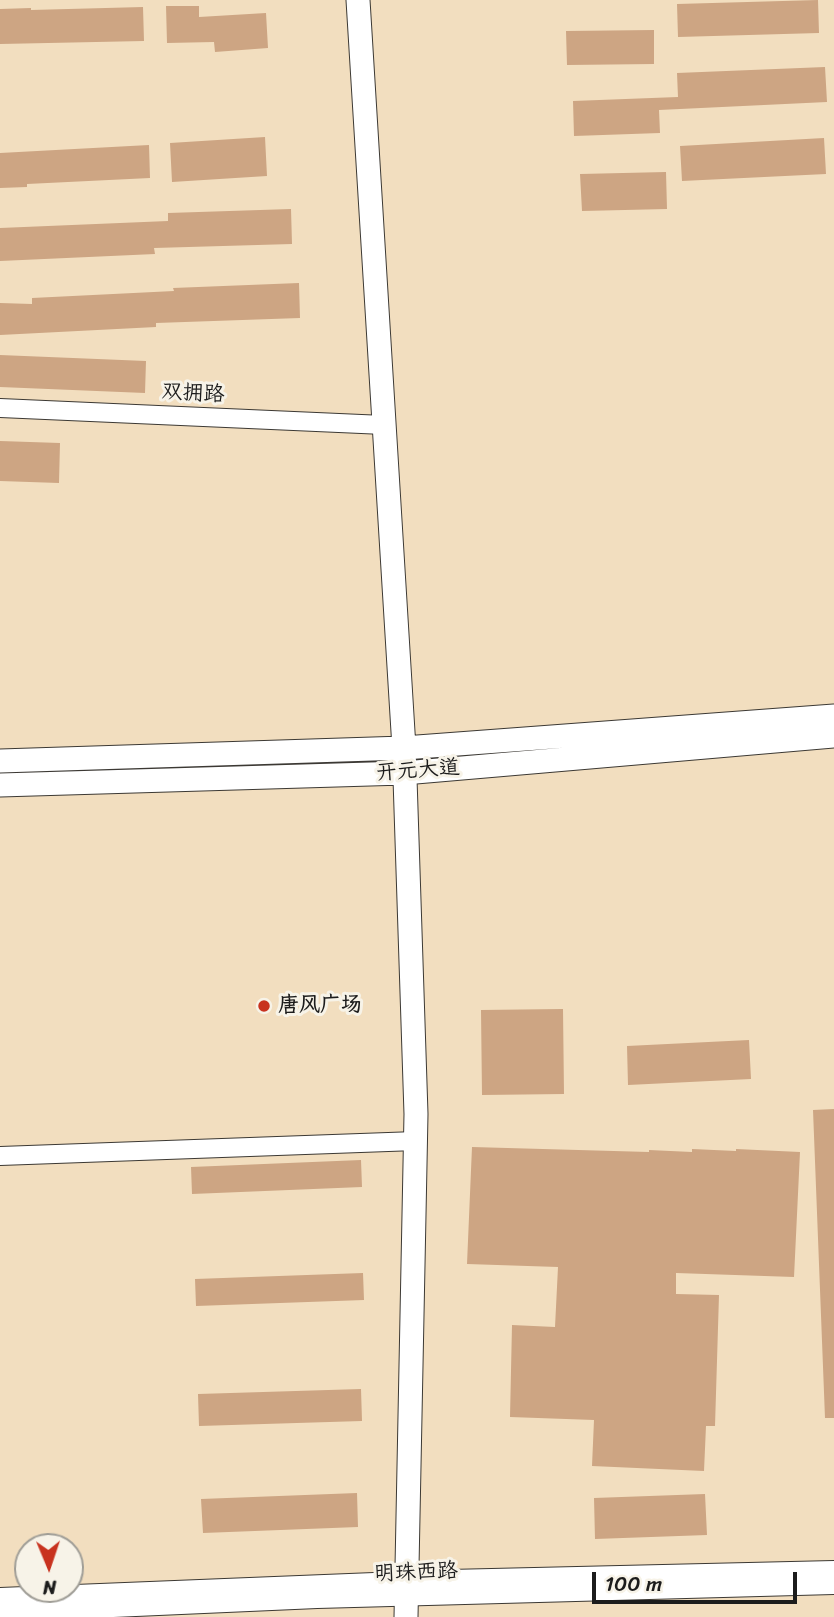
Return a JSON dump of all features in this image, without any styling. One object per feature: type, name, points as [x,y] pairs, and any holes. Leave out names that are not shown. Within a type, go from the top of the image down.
[{"type":"main road","points":[[358,0],[404,748],[416,1141],[407,1598]]},
{"type":"main road","name":"开元大道","points":[[0,761],[404,748],[834,716]]},
{"type":"main road","name":"开元大道","points":[[0,785],[404,774],[834,736]]},
{"type":"street","name":"双拥路","points":[[0,408],[384,425]]},
{"type":"street","points":[[0,1156],[416,1141]]},
{"type":"street","name":"明珠西路","points":[[0,1597],[407,1598],[834,1570]]},
{"type":"street","name":"明珠西路","points":[[0,1612],[834,1585]]},
{"type":"building","points":[[818,0],[819,33],[678,37],[677,4]]},
{"type":"building","points":[[166,6],[199,6],[199,17],[266,13],[268,48],[215,52],[214,42],[167,43]]},
{"type":"building","points":[[143,7],[144,41],[0,44],[0,9]]},
{"type":"building","points":[[654,30],[654,64],[567,65],[566,31]]},
{"type":"building","points":[[825,67],[827,102],[659,110],[660,133],[574,136],[573,101],[678,97],[677,73]]},
{"type":"building","points":[[265,137],[267,176],[172,182],[170,143]]},
{"type":"building","points":[[824,138],[826,174],[682,181],[680,146]]},
{"type":"building","points":[[149,145],[150,178],[27,184],[27,187],[0,188],[0,153]]},
{"type":"building","points":[[666,172],[667,209],[582,211],[580,174]]},
{"type":"building","points":[[291,209],[292,244],[154,248],[155,254],[0,261],[0,228],[168,221],[168,213]]},
{"type":"building","points":[[299,283],[300,318],[156,323],[156,327],[0,335],[0,303],[32,304],[32,298],[174,291],[173,288]]},
{"type":"building","points":[[0,355],[146,361],[145,393],[0,387]]},
{"type":"building","points":[[0,441],[60,443],[59,483],[0,481]]},
{"type":"building","points":[[563,1009],[564,1094],[482,1095],[481,1010]]},
{"type":"building","points":[[749,1040],[751,1079],[628,1085],[627,1046]]},
{"type":"building","points":[[834,1109],[834,1418],[825,1418],[813,1110]]},
{"type":"building","points":[[472,1147],[649,1152],[736,1149],[800,1152],[794,1277],[676,1273],[676,1294],[719,1295],[715,1426],[706,1426],[704,1471],[592,1466],[594,1420],[510,1417],[512,1325],[555,1327],[558,1267],[467,1264]]},
{"type":"building","points":[[361,1160],[362,1187],[192,1194],[191,1167]]},
{"type":"building","points":[[363,1273],[364,1300],[196,1306],[195,1279]]},
{"type":"building","points":[[361,1389],[362,1421],[199,1426],[198,1394]]},
{"type":"building","points":[[357,1493],[358,1527],[203,1533],[201,1499]]},
{"type":"building","points":[[705,1494],[707,1535],[595,1539],[594,1498]]},
{"type":"place","name":"唐风广场","points":[[264,1006]]}]
